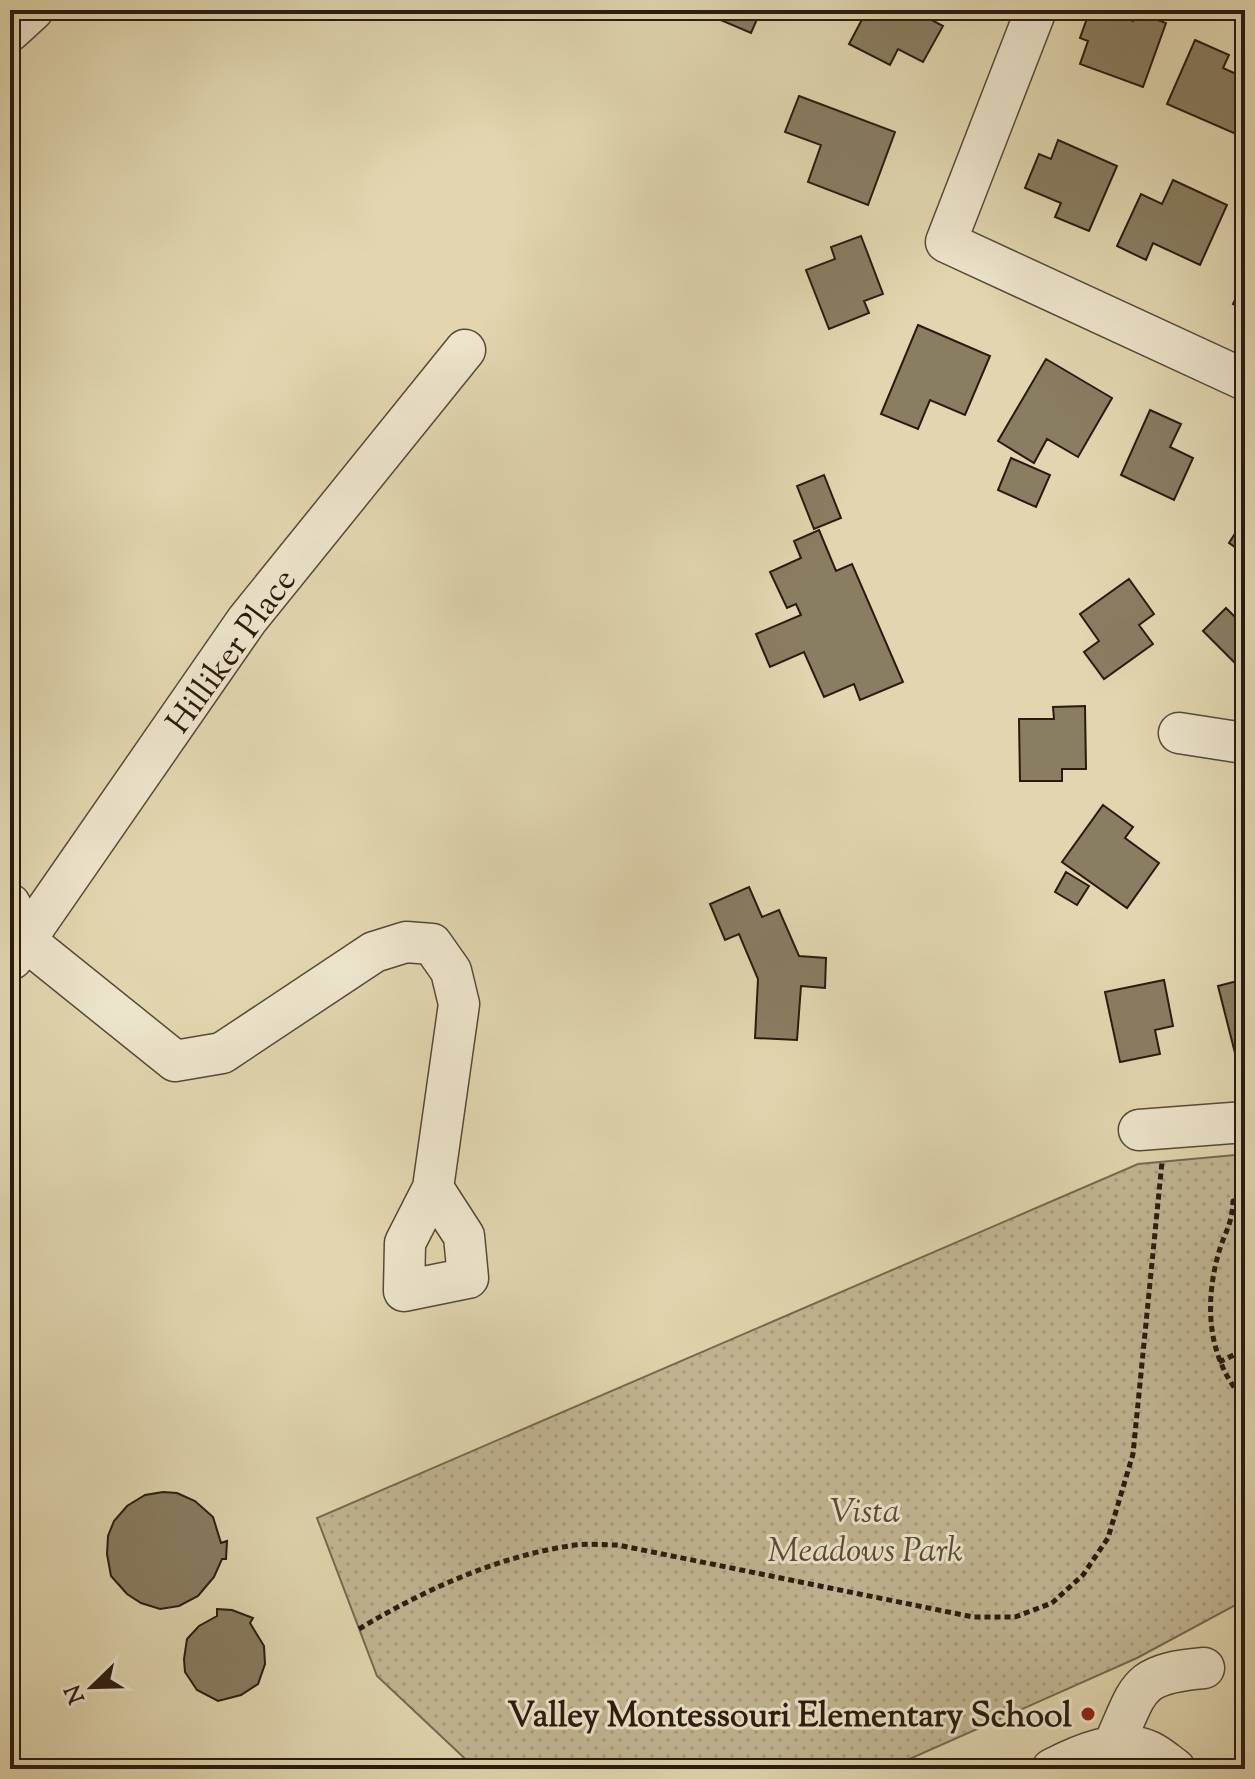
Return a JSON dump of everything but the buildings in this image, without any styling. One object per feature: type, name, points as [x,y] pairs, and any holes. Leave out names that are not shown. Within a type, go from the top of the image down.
[{"type":"street","points":[[10,31],[33,10]]},
{"type":"street","points":[[1036,10],[946,242],[1245,380]]},
{"type":"street","name":"Hilliker Place","points":[[18,952],[247,620],[465,350]]},
{"type":"street","points":[[1179,733],[1237,742],[1245,740]]},
{"type":"street","points":[[10,904],[18,952],[175,1061],[222,1053],[374,952],[406,942],[432,944],[451,971],[459,1004],[433,1188]]},
{"type":"street","points":[[1151,1146],[1245,1122]]},
{"type":"street","points":[[1113,1746],[1137,1692],[1153,1677],[1170,1671],[1204,1668]]},
{"type":"street","points":[[1052,1769],[1081,1754],[1113,1746],[1147,1750],[1175,1769]]},
{"type":"path","points":[[359,1629],[451,1582],[512,1560],[571,1545],[631,1547],[973,1617],[1015,1617],[1052,1603],[1083,1575],[1108,1538],[1133,1454],[1151,1146]]},
{"type":"path","points":[[1245,1200],[1233,1201],[1231,1225],[1219,1251],[1212,1281],[1211,1324],[1219,1362],[1229,1384],[1245,1401]]},
{"type":"path","points":[[1219,1362],[1240,1352]]},
{"type":"green space","name":"Vista Meadows Park","points":[[1245,1154],[1245,1600],[1137,1658],[887,1769],[476,1769],[377,1676],[317,1518],[1138,1164]]},
{"type":"place","name":"Valley Montessouri Elementary School","points":[[1088,1714]]}]
